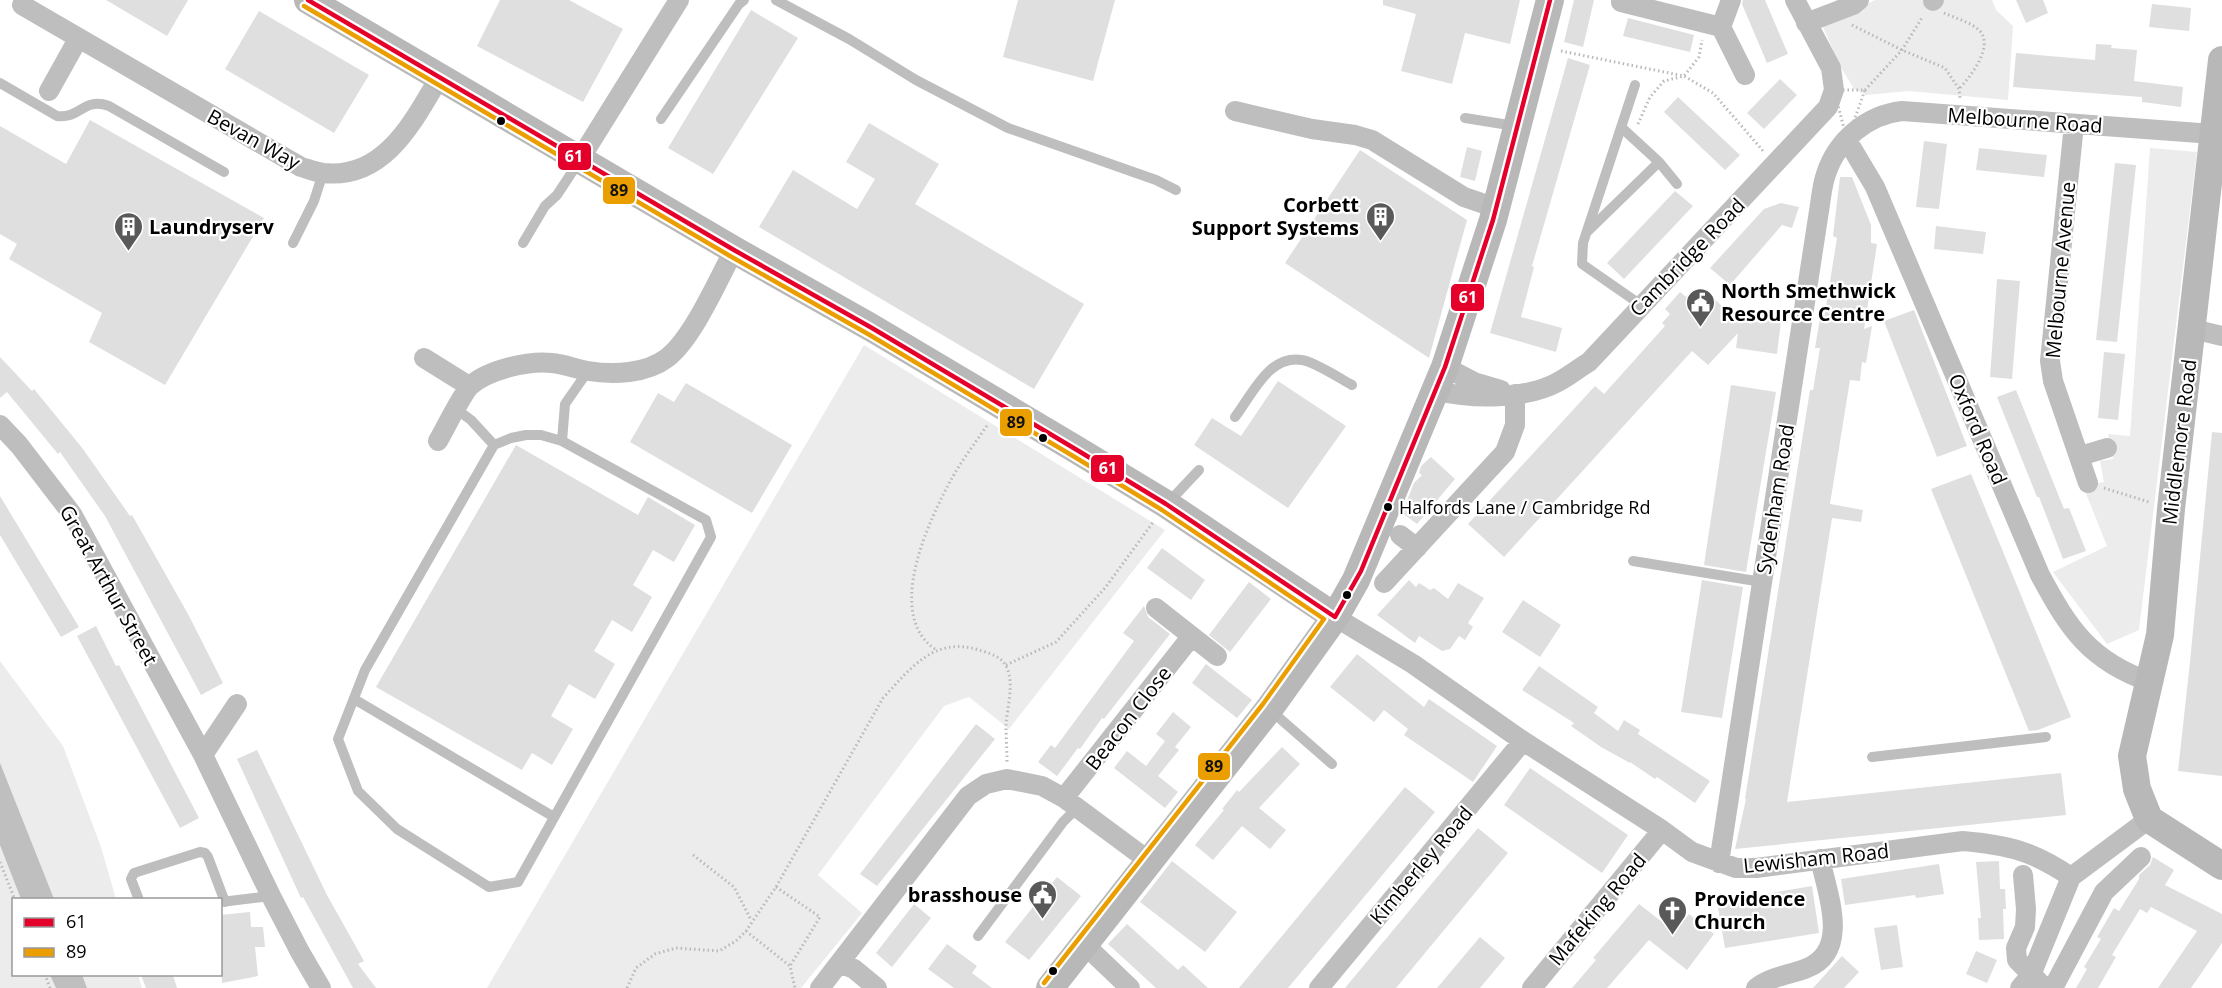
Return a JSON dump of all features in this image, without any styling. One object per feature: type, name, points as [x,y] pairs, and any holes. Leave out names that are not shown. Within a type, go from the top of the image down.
[{"type":"street","points":[[580,159],[679,0]]},
{"type":"street","points":[[1050,988],[1269,709],[1335,617],[1361,571],[1441,379],[1496,208],[1550,0]]},
{"type":"street","points":[[1713,26],[1731,0]]},
{"type":"street","points":[[1795,0],[1831,68],[1834,90]]},
{"type":"street","points":[[1806,23],[1853,5],[1859,0]]},
{"type":"street","points":[[312,1],[439,78],[872,328],[1166,504],[1335,617]]},
{"type":"street","points":[[1621,2],[1644,3],[1713,26],[1745,75]]},
{"type":"street","name":"Bevan Way","points":[[22,5],[301,167],[323,173],[346,172],[381,157],[398,142],[439,78]]},
{"type":"street","points":[[44,99],[78,39]]},
{"type":"street","name":"Middlemore Road","points":[[2149,819],[2137,789],[2132,756],[2160,635],[2171,509],[2222,60]]},
{"type":"street","name":"Cambridge Road","points":[[1441,379],[1481,397],[1534,392],[1556,383],[1589,362],[1828,107],[1834,90]]},
{"type":"street","points":[[1235,111],[1372,140],[1464,196],[1496,208]]},
{"type":"street","name":"Melbourne Road","points":[[1847,140],[1864,123],[1889,112],[1902,111],[2213,134]]},
{"type":"street","name":"Melbourne Avenue","points":[[2074,124],[2050,361],[2053,381],[2088,483]]},
{"type":"street","name":"Sydenham Road","points":[[1719,863],[1819,211],[1826,175],[1833,157],[1847,140]]},
{"type":"street","name":"Oxford Road","points":[[1847,140],[1875,187],[2040,575],[2051,596],[2076,634],[2097,655],[2126,674],[2150,682]]},
{"type":"street","points":[[438,441],[469,387],[489,374],[512,367],[551,362],[588,371],[614,374],[642,370],[666,359],[686,339],[734,250]]},
{"type":"street","points":[[2193,329],[2222,336]]},
{"type":"street","points":[[423,358],[469,387]]},
{"type":"street","points":[[1384,584],[1504,452],[1515,425],[1515,393]]},
{"type":"street","name":"Great Arthur Street","points":[[0,425],[19,445],[72,514],[203,755],[271,896],[321,988]]},
{"type":"street","points":[[2080,456],[2107,448]]},
{"type":"street","points":[[1400,535],[1417,548]]},
{"type":"street","points":[[1156,608],[1217,656]]},
{"type":"street","name":"Lewisham Road","points":[[1335,617],[1413,664],[1523,741],[1662,830],[1692,852],[1719,863],[1736,868],[1756,868],[1963,842],[1996,844],[2019,849],[2051,863],[2071,877]]},
{"type":"street","name":"Beacon Close","points":[[1070,803],[1191,637]]},
{"type":"street","points":[[203,755],[237,704]]},
{"type":"street","name":"Kimberley Road","points":[[1319,988],[1523,741]]},
{"type":"street","points":[[820,988],[968,796],[986,784],[1007,779],[1042,786],[1070,803],[1149,861]]},
{"type":"street","points":[[2032,984],[2071,877],[2149,819],[2222,866]]},
{"type":"street","name":"Mafeking Road","points":[[1532,988],[1662,830]]},
{"type":"street","points":[[2053,988],[2104,892],[2141,857]]},
{"type":"street","points":[[1756,988],[1776,977],[1809,967],[1821,960],[1830,948],[1833,934],[1832,918],[1820,859]]},
{"type":"street","points":[[2023,874],[2025,927],[2016,948],[2017,960],[2032,984]]},
{"type":"street","points":[[1084,944],[1130,988]]},
{"type":"street","points":[[840,963],[854,969],[877,988]]},
{"type":"lane","points":[[661,119],[738,4],[744,0]]},
{"type":"lane","points":[[776,0],[849,39],[916,80],[1008,128],[1156,180],[1176,190]]},
{"type":"lane","points":[[0,83],[44,99],[57,116],[67,117],[87,105],[98,102],[109,106],[224,172]]},
{"type":"lane","points":[[1635,85],[1583,243],[1582,264],[1641,305]]},
{"type":"lane","points":[[1465,118],[1519,126]]},
{"type":"lane","points":[[1622,128],[1659,162],[1677,184]]},
{"type":"lane","points":[[523,243],[545,206],[557,195],[580,159]]},
{"type":"lane","points":[[1586,233],[1659,162]]},
{"type":"lane","points":[[293,243],[314,201],[323,173]]},
{"type":"lane","points":[[1235,417],[1272,366],[1285,361],[1303,360],[1352,385]]},
{"type":"lane","points":[[562,441],[565,404],[588,371]]},
{"type":"lane","points":[[456,409],[471,420],[494,445]]},
{"type":"lane","points":[[526,435],[541,435],[562,441],[706,520],[711,537],[518,882],[489,887],[397,829],[358,791],[338,739],[365,670],[494,445],[526,435]]},
{"type":"lane","points":[[1166,504],[1199,470]]},
{"type":"lane","points":[[1633,561],[1762,582]]},
{"type":"lane","points":[[354,699],[554,817]]},
{"type":"lane","points":[[1269,709],[1332,764]]},
{"type":"lane","points":[[1872,757],[2046,737]]},
{"type":"lane","points":[[978,936],[1063,822],[1070,803]]},
{"type":"lane","points":[[138,898],[131,879],[134,873],[200,852],[208,857],[222,898]]},
{"type":"lane","points":[[223,902],[271,896]]},
{"type":"path","points":[[1847,140],[1865,90],[1902,50],[1932,3],[1982,32],[1984,43],[1981,56],[1974,72],[1959,89]]},
{"type":"path","points":[[1831,14],[1902,50],[1945,68],[1959,89],[1960,115]]},
{"type":"path","points":[[1633,138],[1650,97],[1664,81],[1684,76],[1700,57],[1713,26]]},
{"type":"path","points":[[1539,46],[1684,76],[1713,93],[1775,165]]},
{"type":"path","points":[[1834,90],[1865,90]]},
{"type":"path","points":[[936,650],[925,642],[914,618],[912,582],[924,540],[952,478],[1001,406]]},
{"type":"path","points":[[2088,483],[2171,509]]},
{"type":"path","points":[[1006,665],[1056,642],[1105,588],[1166,504]]},
{"type":"path","points":[[627,988],[636,968],[655,954],[676,948],[719,951],[736,941],[746,931],[751,920],[776,887],[883,698],[906,673],[936,650],[953,645],[969,647],[994,655],[1006,665],[1010,684],[1006,725],[1007,779]]},
{"type":"path","points":[[693,855],[734,887],[751,920]]},
{"type":"path","points":[[0,862],[14,898]]},
{"type":"path","points":[[776,887],[820,917],[790,966]]},
{"type":"path","points":[[746,931],[790,966],[795,988]]},
{"type":"shaded area","points":[[1875,0],[1992,0],[1996,10],[2013,26],[2008,100],[1909,91],[1866,95],[1854,89],[1839,64],[1823,27]]},
{"type":"shaded area","points":[[2150,148],[2197,152],[2139,630],[2107,644],[2053,572],[2107,546],[2083,486],[2104,482],[2100,461],[2113,459],[2108,434],[2130,436]]},
{"type":"shaded area","points":[[864,345],[1165,530],[1009,729],[969,697],[944,706],[818,875],[862,913],[801,988],[487,988]]},
{"type":"shaded area","points":[[0,661],[63,746],[101,847],[116,898],[12,898],[12,976],[138,976],[142,988],[0,988]]},
{"type":"shaded area","points":[[0,763],[54,898],[21,898],[0,845]]},
{"type":"shaded area","points":[[50,976],[82,976],[87,988],[56,988]]},
{"type":"building","points":[[106,0],[188,0],[167,36]]},
{"type":"building","points":[[500,0],[569,0],[623,29],[583,102],[477,46]]},
{"type":"building","points":[[1018,0],[1115,0],[1093,81],[1003,57]]},
{"type":"building","points":[[1383,0],[1520,0],[1510,44],[1465,33],[1452,84],[1401,71],[1416,14],[1383,5]]},
{"type":"building","points":[[1574,0],[1594,0],[1583,47],[1564,42]]},
{"type":"building","points":[[1743,0],[1765,0],[1788,54],[1767,63],[1742,4]]},
{"type":"building","points":[[2016,0],[2043,0],[2048,13],[2026,23]]},
{"type":"building","points":[[2152,4],[2191,8],[2189,31],[2149,27]]},
{"type":"building","points":[[751,10],[798,38],[713,174],[668,148]]},
{"type":"building","points":[[259,11],[369,75],[334,133],[225,69]]},
{"type":"building","points":[[1628,18],[1694,35],[1690,52],[1623,36]]},
{"type":"building","points":[[2096,44],[2137,50],[2134,81],[2183,87],[2181,107],[2142,102],[2142,97],[2013,87],[2016,53],[2095,60]]},
{"type":"building","points":[[1568,58],[1590,65],[1532,266],[1534,267],[1521,317],[1562,328],[1556,352],[1490,333]]},
{"type":"building","points":[[1780,79],[1797,95],[1764,129],[1747,113]]},
{"type":"building","points":[[1678,97],[1740,155],[1725,170],[1664,112]]},
{"type":"building","name":"Laundryserv","points":[[90,120],[264,218],[165,385],[89,342],[102,313],[9,259],[17,244],[0,234],[0,126],[66,164]]},
{"type":"building","points":[[869,123],[939,164],[915,204],[1084,304],[1034,389],[759,227],[793,170],[857,209],[875,179],[846,162]]},
{"type":"building","points":[[1924,141],[1947,144],[1939,209],[1916,207]]},
{"type":"building","points":[[1467,147],[1482,151],[1475,181],[1460,177]]},
{"type":"building","points":[[1979,148],[2047,155],[2044,177],[1976,170]]},
{"type":"building","name":"Corbett Support Systems","points":[[1360,150],[1467,220],[1429,358],[1285,263]]},
{"type":"building","points":[[2115,163],[2136,165],[2117,342],[2096,340]]},
{"type":"building","points":[[1840,177],[1852,177],[1871,225],[1871,243],[1877,244],[1864,329],[1872,326],[1866,363],[1862,362],[1860,381],[1850,380],[1830,504],[1863,510],[1861,522],[1832,518],[1787,802],[2061,773],[2066,815],[1735,849],[1746,799],[1810,390],[1813,390],[1820,348],[1815,348],[1820,318],[1824,319],[1837,238],[1833,236]]},
{"type":"building","points":[[1675,191],[1693,206],[1624,279],[1607,263]]},
{"type":"building","points":[[1781,203],[1799,207],[1792,228],[1782,225],[1730,285],[1710,268],[1764,209]]},
{"type":"building","points":[[1936,226],[1986,232],[1983,254],[1934,249]]},
{"type":"building","points":[[1997,279],[2020,281],[2012,379],[1990,377]]},
{"type":"building","points":[[1691,291],[1701,300],[1708,293],[1737,320],[1757,322],[1759,310],[1782,313],[1777,354],[1736,348],[1738,333],[1708,365],[1692,351],[1504,557],[1468,524],[1595,386],[1604,394],[1665,326],[1662,323],[1670,314],[1665,309],[1680,292],[1686,297]]},
{"type":"building","points":[[1914,310],[1967,446],[1937,457],[1884,321]]},
{"type":"building","points":[[2104,352],[2125,354],[2118,420],[2098,418]]},
{"type":"building","points":[[0,357],[32,391],[34,389],[83,449],[130,516],[132,515],[188,614],[223,683],[201,695],[105,516],[60,452],[58,454],[7,392],[0,398]]},
{"type":"building","points":[[1278,381],[1346,426],[1288,508],[1194,445],[1212,418],[1241,436]]},
{"type":"building","points":[[686,383],[792,445],[752,513],[630,442],[658,393],[674,402]]},
{"type":"building","points":[[1731,385],[1776,392],[1746,572],[1704,565]]},
{"type":"building","points":[[2016,390],[2064,509],[2069,508],[2086,551],[2063,559],[1997,397]]},
{"type":"building","points":[[2212,432],[2222,433],[2222,776],[2178,771]]},
{"type":"building","points":[[516,445],[638,515],[648,497],[695,525],[674,562],[653,550],[633,585],[652,597],[632,632],[612,620],[594,651],[615,664],[595,699],[569,684],[551,716],[573,729],[552,765],[532,753],[522,770],[376,687]]},
{"type":"building","points":[[1431,457],[1455,479],[1417,524],[1402,513],[1414,483],[1422,475],[1419,473],[1421,466]]},
{"type":"building","points":[[1971,474],[2071,717],[2038,730],[2029,731],[1931,489]]},
{"type":"building","points":[[0,496],[79,627],[61,637],[0,535]]},
{"type":"building","points":[[1162,548],[1205,580],[1191,600],[1147,568]]},
{"type":"building","points":[[1409,580],[1416,587],[1419,583],[1430,590],[1434,588],[1448,599],[1458,583],[1484,598],[1468,623],[1473,627],[1465,640],[1459,636],[1450,649],[1442,651],[1419,636],[1415,643],[1377,615]]},
{"type":"building","points":[[1702,580],[1743,587],[1722,718],[1681,712]]},
{"type":"building","points":[[1249,582],[1271,599],[1230,652],[1209,635]]},
{"type":"building","points":[[1523,600],[1561,625],[1540,657],[1502,632]]},
{"type":"building","points":[[1144,606],[1148,617],[1170,634],[1057,776],[1038,762],[1051,745],[1055,748],[1134,641],[1123,633]]},
{"type":"building","points":[[96,626],[116,666],[119,665],[199,818],[180,828],[77,636]]},
{"type":"building","points":[[1357,654],[1424,707],[1429,699],[1497,746],[1473,782],[1404,735],[1408,729],[1384,710],[1374,722],[1330,687]]},
{"type":"building","points":[[1206,664],[1252,700],[1237,718],[1192,683]]},
{"type":"building","points":[[1539,666],[1598,707],[1594,713],[1618,731],[1624,720],[1640,730],[1638,734],[1710,781],[1695,803],[1657,777],[1655,779],[1630,762],[1601,747],[1571,726],[1574,723],[1522,690]]},
{"type":"building","points":[[1173,712],[1191,727],[1175,747],[1179,750],[1158,776],[1178,792],[1165,808],[1114,768],[1127,751],[1146,766],[1165,741],[1156,734]]},
{"type":"building","points":[[976,724],[995,739],[877,886],[860,874]]},
{"type":"building","points":[[1282,747],[1300,764],[1259,808],[1286,830],[1270,849],[1242,826],[1213,860],[1195,845],[1224,810],[1222,809],[1237,790],[1239,792]]},
{"type":"building","points":[[257,750],[327,895],[364,961],[358,964],[376,988],[353,988],[303,897],[301,898],[237,759]]},
{"type":"building","points":[[1530,768],[1628,835],[1602,873],[1504,805]]},
{"type":"building","points":[[1405,787],[1435,812],[1288,988],[1239,988]]},
{"type":"building","points":[[1478,828],[1508,853],[1396,988],[1345,988]]},
{"type":"building","points":[[2153,857],[2174,870],[2165,885],[2222,914],[2222,943],[2191,988],[2158,988],[2197,931],[2151,907],[2147,913],[2140,909],[2112,955],[2116,957],[2098,988],[2076,988],[2087,969],[2084,967],[2101,939],[2097,937],[2114,908],[2119,911],[2139,879],[2139,875],[2150,865]]},
{"type":"building","points":[[1172,861],[1237,912],[1205,952],[1140,902]]},
{"type":"building","points":[[1999,861],[2000,889],[2005,889],[2004,939],[1979,940],[1978,918],[1981,918],[1976,862]]},
{"type":"building","points":[[1939,864],[1944,894],[1916,898],[1915,895],[1845,905],[1841,879]]},
{"type":"building","name":"brasshouse","points":[[1057,877],[1081,896],[1029,960],[1005,942]]},
{"type":"building","points":[[1812,886],[1819,933],[1725,948],[1717,902]]},
{"type":"building","points":[[914,904],[931,918],[892,967],[876,953]]},
{"type":"building","points":[[1639,904],[1670,928],[1680,915],[1685,919],[1689,914],[1714,934],[1687,970],[1649,940],[1607,988],[1572,988],[1596,960],[1593,958]]},
{"type":"building","points":[[250,912],[251,927],[263,927],[265,947],[255,947],[258,976],[222,983],[222,915]]},
{"type":"building","points":[[1127,924],[1178,970],[1183,965],[1208,988],[1156,988],[1108,944]]},
{"type":"building","points":[[1897,925],[1903,967],[1881,970],[1874,928]]},
{"type":"building","points":[[1480,937],[1505,958],[1480,988],[1437,988]]},
{"type":"building","points":[[947,944],[977,966],[972,973],[992,988],[954,988],[928,969]]},
{"type":"building","points":[[1976,951],[1997,960],[1987,983],[1966,974]]},
{"type":"building","points":[[1842,956],[1859,972],[1844,988],[1813,988]]},
{"type":"building","points":[[141,976],[173,976],[177,988],[146,988]]},
{"type":"transit line","name":"61","points":[[308,0],[1077,450],[1166,504],[1335,617],[1361,571],[1445,367],[1493,220],[1550,0]]},
{"type":"transit line","name":"89","points":[[304,6],[1073,456],[1162,510],[1324,619],[1263,704],[1044,983]]},
{"type":"place","name":"Corbett Support Systems","points":[[1380,242]]},
{"type":"place","name":"Laundryserv","points":[[128,252]]},
{"type":"place","name":"North Smethwick Resource Centre","points":[[1700,328]]},
{"type":"place","name":"Halfords Lane / Cambridge Rd","points":[[1388,507]]},
{"type":"place","name":"brasshouse","points":[[1043,920]]},
{"type":"place","name":"Providence Church","points":[[1673,936]]}]
